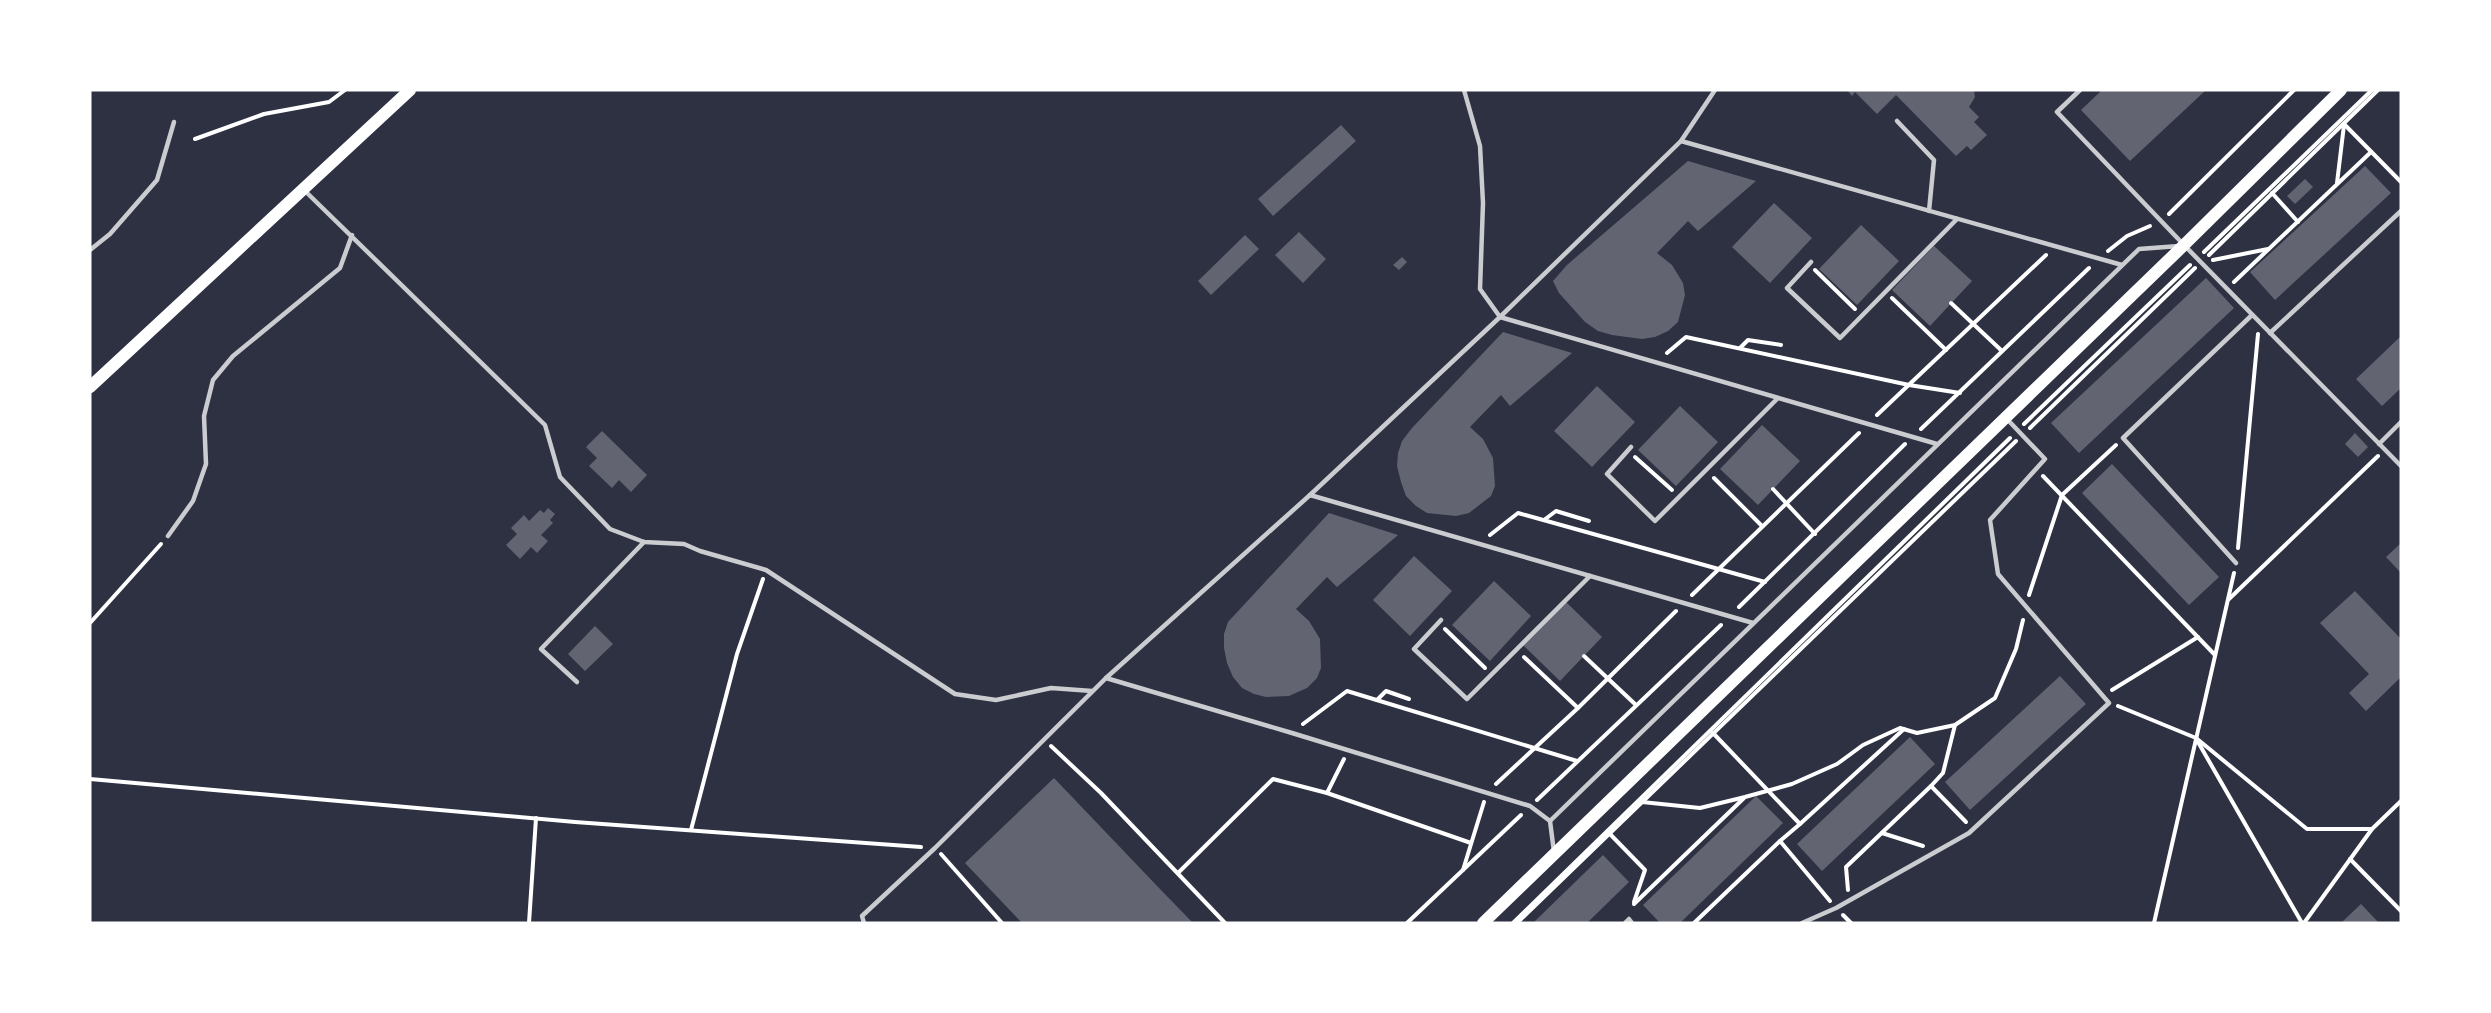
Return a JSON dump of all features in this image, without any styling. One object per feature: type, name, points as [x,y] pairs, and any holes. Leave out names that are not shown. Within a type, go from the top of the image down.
[{"type":"main road","points":[[90,387],[410,90]]},
{"type":"main road","points":[[1483,923],[2184,245],[2341,90]]},
{"type":"lane","points":[[1464,90],[1480,146],[1483,203],[1480,289],[1500,317],[1937,444]]},
{"type":"lane","points":[[864,923],[862,916],[1092,691],[1310,495],[1500,317],[1681,141],[1715,90]]},
{"type":"lane","points":[[2080,90],[2057,112],[2161,222],[2401,466]]},
{"type":"lane","points":[[1897,121],[1934,160],[1929,211]]},
{"type":"lane","points":[[90,250],[110,234],[158,180],[174,122]]},
{"type":"lane","points":[[1681,141],[2122,265]]},
{"type":"lane","points":[[304,190],[545,425],[560,477],[610,529],[644,542],[684,544],[700,551],[766,570],[955,694],[996,700],[1051,688],[1092,691]]},
{"type":"lane","points":[[2270,333],[2401,211]]},
{"type":"lane","points":[[1810,263],[1787,288],[1840,338],[1957,219]]},
{"type":"lane","points":[[168,536],[193,501],[207,464],[204,416],[213,380],[233,356],[340,268],[352,235]]},
{"type":"lane","points":[[1550,821],[2139,249],[2184,245]]},
{"type":"lane","points":[[2236,563],[2123,438],[2252,315]]},
{"type":"lane","points":[[1630,449],[1607,474],[1655,521],[1778,399]]},
{"type":"lane","points":[[1802,923],[1836,908],[1973,829],[2109,703],[1998,574],[1990,520],[2045,459],[2006,417]]},
{"type":"lane","points":[[2379,444],[2401,422]]},
{"type":"lane","points":[[1310,495],[1753,623]]},
{"type":"lane","points":[[577,682],[542,649],[644,542]]},
{"type":"lane","points":[[1440,621],[1414,650],[1467,699],[1590,576]]},
{"type":"lane","points":[[1106,678],[1530,806],[1550,821],[1554,854]]},
{"type":"path","points":[[195,139],[264,114],[329,102],[345,90]]},
{"type":"path","points":[[1407,923],[1766,582],[1911,438],[2098,259],[2127,236],[2161,222],[2294,90]]},
{"type":"path","points":[[2199,261],[2372,90]]},
{"type":"path","points":[[1515,923],[2020,432],[2378,90]]},
{"type":"path","points":[[2344,124],[2401,182]]},
{"type":"path","points":[[2337,184],[2344,124]]},
{"type":"path","points":[[2227,289],[2372,152]]},
{"type":"path","points":[[2272,193],[2298,222]]},
{"type":"path","points":[[1463,871],[1486,793],[1578,708],[1762,526],[2054,246]]},
{"type":"path","points":[[2199,261],[2269,249]]},
{"type":"path","points":[[1810,263],[1862,316]]},
{"type":"path","points":[[1886,292],[1946,350]]},
{"type":"path","points":[[1951,303],[2002,351]]},
{"type":"path","points":[[1656,363],[1686,337],[1909,385],[1960,393]]},
{"type":"path","points":[[1740,348],[1748,340],[1781,345]]},
{"type":"path","points":[[2154,923],[2236,563],[2257,345]]},
{"type":"path","points":[[1608,832],[1713,734],[2020,432]]},
{"type":"path","points":[[1642,802],[1700,808],[1792,784],[1836,764],[1863,745],[1900,728],[1917,733],[1955,725],[1995,698],[2016,649],[2025,606],[2062,495],[2123,438]]},
{"type":"path","points":[[1630,449],[1679,497]]},
{"type":"path","points":[[2228,600],[2385,450]]},
{"type":"path","points":[[2036,469],[2215,655]]},
{"type":"path","points":[[1706,470],[1762,526]]},
{"type":"path","points":[[1773,489],[1815,534]]},
{"type":"path","points":[[1544,520],[1556,511],[1589,521]]},
{"type":"path","points":[[1479,544],[1518,513],[1766,582]]},
{"type":"path","points":[[90,622],[168,536]]},
{"type":"path","points":[[691,830],[737,654],[766,570]]},
{"type":"path","points":[[1440,621],[1492,675]]},
{"type":"path","points":[[2107,694],[2198,637]]},
{"type":"path","points":[[1516,650],[1578,708]]},
{"type":"path","points":[[1584,656],[1636,705]]},
{"type":"path","points":[[1293,733],[1347,691],[1578,761]]},
{"type":"path","points":[[1377,700],[1386,691],[1409,699]]},
{"type":"path","points":[[2109,703],[2196,738],[2307,829],[2372,829]]},
{"type":"path","points":[[1848,901],[1846,867],[1943,773],[1955,725]]},
{"type":"path","points":[[1694,923],[1780,841],[1904,729]]},
{"type":"path","points":[[1713,734],[1800,824]]},
{"type":"path","points":[[2196,738],[2303,923],[2372,829],[2401,801]]},
{"type":"path","points":[[1044,740],[1101,793],[1226,923]]},
{"type":"path","points":[[1327,793],[1349,751]]},
{"type":"path","points":[[90,779],[536,818],[934,848],[1002,923]]},
{"type":"path","points":[[1178,873],[1273,779],[1327,793],[1471,843]]},
{"type":"path","points":[[1931,786],[1973,829]]},
{"type":"path","points":[[1634,904],[1745,797]]},
{"type":"path","points":[[1594,816],[1645,870],[1629,922]]},
{"type":"path","points":[[529,923],[536,818]]},
{"type":"path","points":[[1882,833],[1938,851]]},
{"type":"path","points":[[1780,841],[1836,908]]},
{"type":"path","points":[[2350,859],[2401,911]]},
{"type":"building","points":[[1847,90],[1974,90],[1975,97],[1969,107],[1979,117],[1974,122],[1987,135],[1971,150],[1967,146],[1956,156],[1896,95],[1877,114],[1855,92],[1852,96]]},
{"type":"building","points":[[2102,90],[2206,90],[2130,161],[2081,110]]},
{"type":"building","points":[[1341,125],[1356,141],[1273,216],[1258,199]]},
{"type":"building","points":[[1688,161],[1756,181],[1698,231],[1688,221],[1657,253],[1672,265],[1683,283],[1685,295],[1678,322],[1668,331],[1655,337],[1642,339],[1598,331],[1585,322],[1559,293],[1553,281],[1567,265]]},
{"type":"building","points":[[2365,166],[2391,193],[2275,300],[2250,272]]},
{"type":"building","points":[[2305,179],[2313,187],[2295,204],[2287,196]]},
{"type":"building","points":[[1774,203],[1812,238],[1770,283],[1732,247]]},
{"type":"building","points":[[1861,225],[1899,261],[1857,305],[1819,269]]},
{"type":"building","points":[[1299,232],[1326,259],[1303,283],[1275,255]]},
{"type":"building","points":[[1245,235],[1259,249],[1211,295],[1198,281]]},
{"type":"building","points":[[1934,246],[1972,281],[1930,326],[1892,290]]},
{"type":"building","points":[[1402,257],[1407,262],[1399,270],[1393,265]]},
{"type":"building","points":[[2206,278],[2234,308],[2079,453],[2051,423]]},
{"type":"building","points":[[1503,332],[1572,353],[1510,406],[1501,395],[1470,427],[1483,439],[1493,458],[1495,486],[1491,496],[1469,513],[1456,516],[1427,513],[1406,496],[1401,482],[1397,466],[1402,441]]},
{"type":"building","points":[[2401,336],[2401,388],[2382,406],[2356,379]]},
{"type":"building","points":[[1597,386],[1635,422],[1592,467],[1554,431]]},
{"type":"building","points":[[1680,406],[1718,442],[1676,486],[1638,450]]},
{"type":"building","points":[[1762,425],[1800,461],[1758,505],[1720,469]]},
{"type":"building","points":[[602,431],[647,475],[631,492],[619,480],[612,488],[589,466],[597,458],[586,447]]},
{"type":"building","points":[[2355,433],[2368,447],[2358,457],[2345,444]]},
{"type":"building","points":[[2112,464],[2219,577],[2189,605],[2082,493]]},
{"type":"building","points":[[548,508],[555,514],[550,520],[553,523],[541,535],[548,541],[537,553],[531,547],[520,559],[506,545],[517,534],[511,528],[524,515],[529,521],[540,510],[544,513]]},
{"type":"building","points":[[1329,513],[1398,535],[1337,587],[1327,577],[1296,609],[1309,621],[1320,639],[1321,668],[1317,678],[1307,688],[1289,696],[1266,697],[1254,694],[1242,688],[1233,677],[1227,663],[1224,634],[1228,622]]},
{"type":"building","points":[[2401,543],[2401,573],[2386,557]]},
{"type":"building","points":[[1414,556],[1452,591],[1410,636],[1373,600]]},
{"type":"building","points":[[1494,581],[1531,616],[1490,661],[1452,625]]},
{"type":"building","points":[[2355,591],[2401,639],[2401,677],[2366,711],[2349,693],[2369,674],[2320,623]]},
{"type":"building","points":[[1565,601],[1602,637],[1560,681],[1523,645]]},
{"type":"building","points":[[595,626],[613,644],[585,671],[568,654]]},
{"type":"building","points":[[2060,676],[2086,704],[1970,810],[1945,782]]},
{"type":"building","points":[[1910,737],[1935,764],[1822,871],[1797,844]]},
{"type":"building","points":[[1054,778],[1193,923],[1022,923],[965,863]]},
{"type":"building","points":[[1756,796],[1783,823],[1680,923],[1660,923],[1643,905]]},
{"type":"building","points":[[1603,855],[1629,882],[1587,923],[1533,923]]},
{"type":"building","points":[[2361,904],[2379,923],[2341,923]]}]
